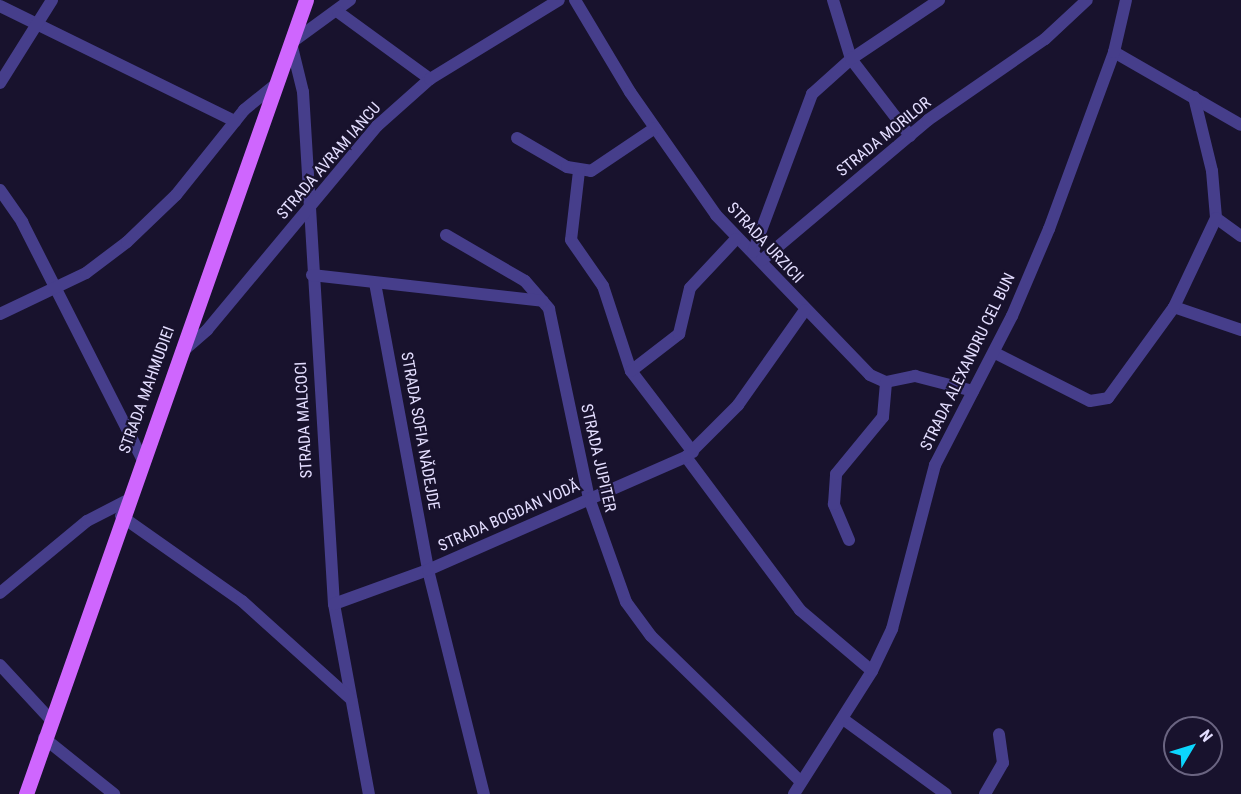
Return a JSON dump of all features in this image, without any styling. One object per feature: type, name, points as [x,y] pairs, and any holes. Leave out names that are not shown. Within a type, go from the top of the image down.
[{"type":"main road","name":"STRADA MAHMUDIEI","points":[[26,794],[126,501],[306,0]]},
{"type":"street","points":[[0,83],[52,0]]},
{"type":"street","points":[[291,43],[338,12],[350,0]]},
{"type":"street","name":"STRADA AVRAM IANCU","points":[[180,354],[207,330],[377,126],[430,79],[559,0]]},
{"type":"street","name":"STRADA URZICII","points":[[575,0],[655,128],[736,239],[757,256],[805,310],[870,375],[886,382]]},
{"type":"street","points":[[833,0],[851,59],[910,136]]},
{"type":"street","points":[[757,256],[802,108],[823,80],[939,0]]},
{"type":"street","name":"STRADA MORILOR","points":[[757,256],[910,136],[1045,39],[1087,0]]},
{"type":"street","name":"STRADA ALEXANDRU CEL BUN","points":[[794,794],[872,671],[898,614],[935,465],[995,353],[1049,229],[1114,52],[1125,0]]},
{"type":"street","points":[[0,6],[235,121]]},
{"type":"street","points":[[338,12],[430,79]]},
{"type":"street","name":"STRADA MALCOCI","points":[[291,43],[303,92],[312,275],[334,604],[369,794]]},
{"type":"street","points":[[1114,52],[1241,125]]},
{"type":"street","points":[[0,314],[86,273],[145,226],[235,121],[275,85]]},
{"type":"street","points":[[995,353],[1090,401],[1108,398],[1135,366],[1174,307],[1216,218],[1212,171],[1194,97]]},
{"type":"street","points":[[517,138],[579,171],[604,167],[655,128]]},
{"type":"street","points":[[579,171],[571,240],[603,286],[631,371],[800,610],[872,671]]},
{"type":"street","points":[[0,190],[142,459]]},
{"type":"street","points":[[1216,218],[1241,236]]},
{"type":"street","points":[[446,235],[525,281],[545,302]]},
{"type":"street","points":[[631,371],[679,334],[690,288],[736,239]]},
{"type":"street","points":[[312,275],[375,283],[525,295],[545,302]]},
{"type":"street","name":"STRADA SOFIA NĂDEJDE","points":[[375,283],[428,570],[484,794]]},
{"type":"street","name":"STRADA JUPITER","points":[[545,302],[589,498],[610,570],[651,636],[801,782]]},
{"type":"street","points":[[1174,307],[1241,330]]},
{"type":"street","name":"STRADA BOGDAN VODĂ","points":[[334,604],[428,570],[689,455],[738,405],[805,310]]},
{"type":"street","points":[[849,540],[834,504],[836,474],[883,417],[886,382],[915,376],[973,391]]},
{"type":"street","points":[[0,593],[87,521],[126,501]]},
{"type":"street","points":[[121,516],[242,601],[351,699]]},
{"type":"street","points":[[0,665],[50,719]]},
{"type":"street","points":[[843,719],[946,794]]},
{"type":"street","points":[[985,794],[1003,763],[999,734]]},
{"type":"street","points":[[44,738],[114,794]]}]
